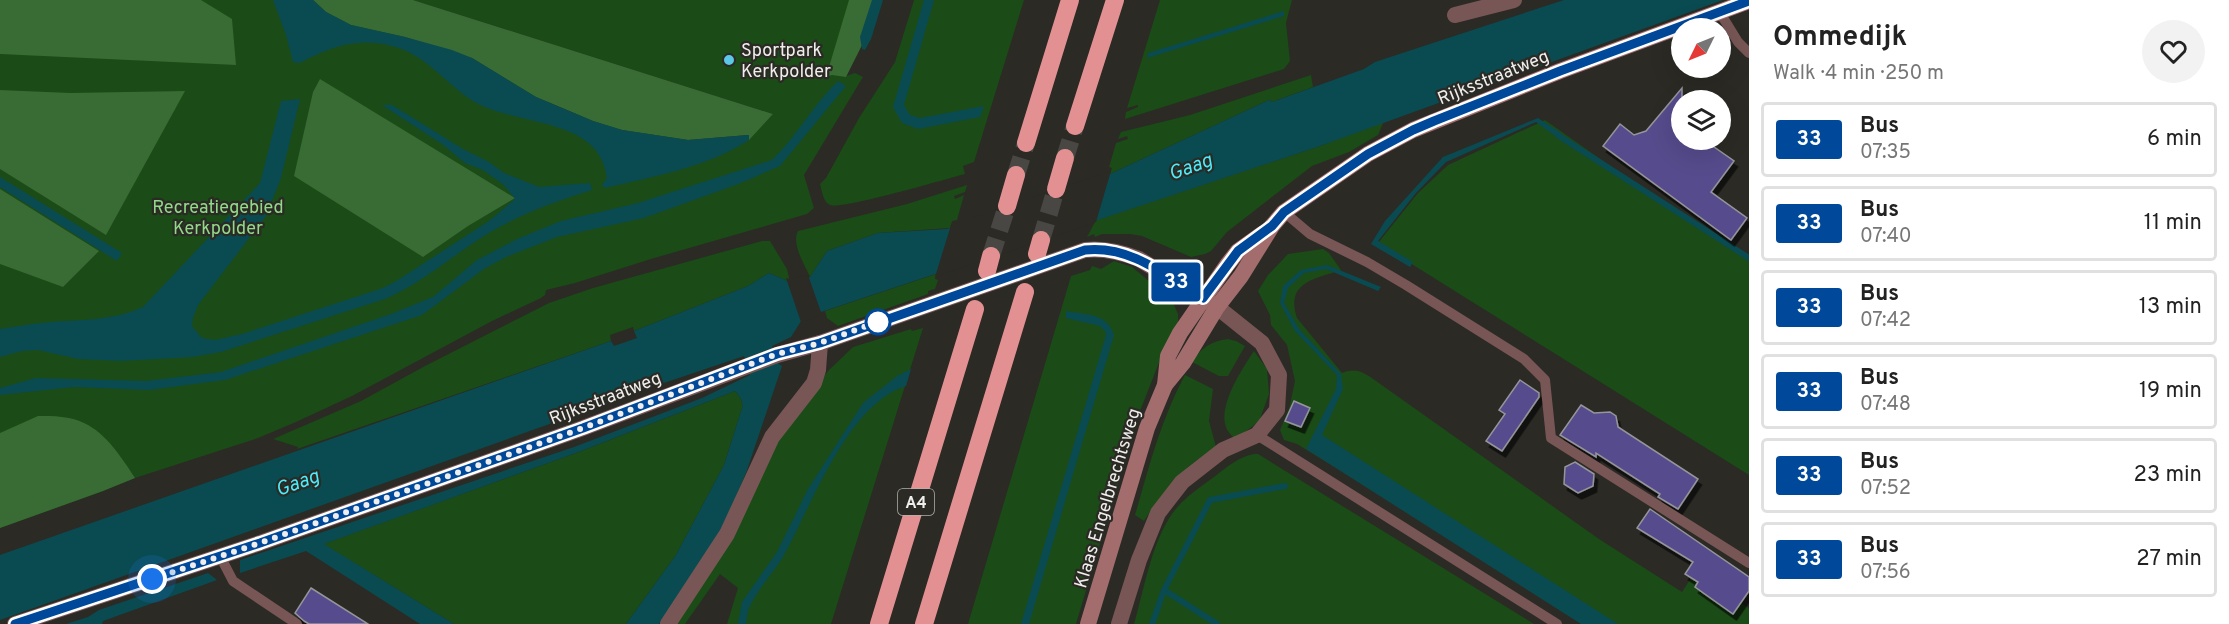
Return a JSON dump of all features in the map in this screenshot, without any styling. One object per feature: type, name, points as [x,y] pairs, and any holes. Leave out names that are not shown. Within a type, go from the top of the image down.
[{"type":"highway","points":[[1026,143],[1070,0]]},
{"type":"highway","points":[[1075,126],[1114,0]]},
{"type":"highway","points":[[1056,189],[1065,158]]},
{"type":"highway","points":[[1007,206],[1016,175]]},
{"type":"highway","name":"A4","points":[[924,624],[1025,292]]},
{"type":"highway","name":"A4","points":[[879,624],[975,309]]},
{"type":"main road","name":"Rijksstraatweg","points":[[1210,303],[1241,276],[1272,226],[1284,212],[1368,154],[1413,130],[1749,1]]},
{"type":"main road","name":"Klaas Engelbrechtsweg","points":[[1088,624],[1147,428],[1166,385],[1183,363],[1210,303]]},
{"type":"street","points":[[1455,15],[1514,0]]},
{"type":"street","name":"Rijksstraatweg","points":[[15,624],[220,556],[583,428],[777,354],[820,343],[1085,250],[1108,250],[1139,258],[1210,303]]},
{"type":"street","points":[[1119,624],[1138,560],[1158,513],[1182,482],[1223,450],[1257,435],[1277,410],[1279,375],[1262,343],[1210,303]]},
{"type":"street","points":[[668,624],[727,534],[772,437],[814,383],[818,370],[820,343]]},
{"type":"lane","points":[[1719,11],[1738,42],[1749,53]]},
{"type":"lane","points":[[1284,212],[1310,234],[1367,262],[1524,359],[1545,380],[1551,438],[1749,563]]},
{"type":"lane","points":[[1257,435],[1557,624]]},
{"type":"lane","points":[[220,556],[233,581],[297,624]]},
{"type":"green space","name":"Recreatiegebied Kerkpolder","points":[[0,0],[313,0],[326,12],[472,58],[561,109],[622,130],[688,140],[749,135],[773,114],[413,0],[876,0],[862,45],[846,76],[855,73],[863,77],[804,175],[814,208],[807,214],[546,290],[545,295],[541,298],[492,321],[352,396],[296,422],[258,438],[135,478],[0,528]]},
{"type":"green space","points":[[0,0],[201,0],[232,19],[236,65],[0,54]]},
{"type":"green space","points":[[313,0],[413,0],[773,114],[749,140],[748,135],[688,140],[622,130],[593,121],[536,97],[472,58],[405,37],[351,25],[326,12]]},
{"type":"green space","points":[[849,0],[876,0],[862,45],[846,77],[832,75],[826,77]]},
{"type":"green space","points":[[914,0],[1024,0],[974,162],[963,166],[965,174],[873,199],[830,205],[824,199],[820,184],[826,178],[859,118],[895,62]]},
{"type":"green space","points":[[1160,0],[1292,0],[1286,23],[1290,61],[1284,69],[1125,119],[1126,112],[1138,107],[1138,105],[1127,108]]},
{"type":"green space","points":[[1311,75],[1313,87],[1272,102],[1269,100],[1110,174],[1112,168],[1109,167],[1116,143],[1128,139],[1127,136],[1118,139],[1121,132],[1190,115]]},
{"type":"green space","points":[[320,79],[515,198],[468,226],[423,257],[294,176],[313,92]]},
{"type":"green space","points":[[0,90],[70,93],[185,91],[106,235],[0,169]]},
{"type":"green space","points":[[1545,120],[1620,173],[1749,256],[1749,475],[1378,243],[1418,193],[1448,165]]},
{"type":"green space","points":[[1384,121],[1378,135],[1349,152],[1312,166],[1227,232],[1211,251],[1205,254],[1191,257],[1142,236],[1130,234],[1102,234],[1095,237],[1094,234],[1087,237],[1096,220],[1320,146]]},
{"type":"green space","points":[[967,185],[965,192],[954,196],[955,199],[964,195],[957,220],[952,221],[950,228],[878,233],[827,251],[810,277],[797,248],[798,231],[907,204]]},
{"type":"green space","points":[[0,189],[99,251],[63,287],[0,264]]},
{"type":"green space","points":[[762,241],[770,241],[787,269],[790,282],[769,273],[748,286],[634,331],[633,327],[610,335],[611,341],[297,449],[298,447],[273,439],[361,401],[549,303],[593,288]]},
{"type":"green space","points":[[1323,249],[1329,253],[1341,270],[1305,284],[1295,297],[1294,306],[1297,318],[1342,373],[1356,371],[1369,376],[1599,539],[1682,592],[1693,575],[1749,608],[1749,624],[1591,624],[1297,444],[1284,440],[1280,430],[1289,409],[1295,381],[1287,345],[1271,325],[1270,315],[1258,291],[1268,275],[1288,254]]},
{"type":"green space","points":[[1114,261],[1132,267],[1172,300],[1178,314],[1178,325],[1164,350],[1138,416],[1076,624],[968,624],[1071,276],[1090,270],[1092,266],[1101,269]]},
{"type":"green space","points":[[936,274],[935,279],[938,280],[935,289],[928,291],[928,294],[838,326],[827,318],[825,311]]},
{"type":"green space","points":[[923,328],[831,624],[727,624],[738,588],[720,574],[685,624],[672,624],[777,439],[828,371],[853,347],[911,329],[912,331]]},
{"type":"green space","points":[[1228,339],[1245,346],[1228,376],[1219,376],[1192,362],[1207,346],[1216,341]]},
{"type":"green space","points":[[1254,351],[1267,369],[1269,394],[1260,419],[1235,439],[1226,427],[1225,408],[1232,388]]},
{"type":"green space","points":[[1185,375],[1213,389],[1209,421],[1216,447],[1176,480],[1144,521],[1135,515],[1162,426]]},
{"type":"green space","points":[[735,391],[743,405],[724,465],[676,555],[626,624],[454,624],[323,544],[576,453]]},
{"type":"green space","points":[[38,416],[68,418],[92,427],[113,447],[135,478],[0,528],[0,433]]},
{"type":"green space","points":[[1258,454],[1534,624],[1134,624],[1151,560],[1171,515],[1189,496],[1228,466],[1243,457]]},
{"type":"water","points":[[273,0],[313,0],[326,12],[351,25],[452,50],[472,58],[536,97],[593,121],[622,130],[688,140],[749,135],[749,140],[715,158],[697,164],[605,188],[602,185],[607,178],[601,157],[588,143],[551,125],[508,115],[470,99],[424,62],[404,50],[380,43],[356,43],[333,48],[300,63],[293,62]]},
{"type":"water","points":[[872,0],[883,0],[871,39],[865,50],[862,49],[860,37]]},
{"type":"water","points":[[924,0],[934,0],[904,105],[910,115],[920,118],[984,106],[980,117],[918,129],[902,123],[893,107]]},
{"type":"water","name":"Gaag","points":[[1564,0],[1723,0],[1320,146],[803,318],[791,337],[772,346],[782,366],[746,473],[721,531],[659,624],[626,624],[676,555],[724,465],[743,405],[735,391],[576,453],[324,544],[454,624],[420,624],[306,551],[240,573],[240,560],[574,447],[702,398],[750,375],[744,356],[655,386],[651,376],[628,385],[631,395],[0,620],[0,555],[611,341],[614,346],[637,338],[634,331],[748,286],[769,273],[790,282],[810,277],[827,251],[878,233],[947,229],[1110,174],[1269,100],[1272,102],[1364,69],[1375,62]]},
{"type":"water","points":[[1284,11],[1284,16],[1147,58],[1148,53]]},
{"type":"water","points":[[838,81],[846,86],[780,166],[741,183],[644,218],[557,237],[506,257],[484,269],[422,315],[225,380],[149,390],[74,387],[0,395],[0,388],[36,378],[146,381],[221,372],[391,314],[433,297],[477,260],[517,239],[561,221],[638,203],[772,160]]},
{"type":"water","points":[[300,99],[281,178],[266,216],[198,305],[192,326],[202,338],[215,340],[242,334],[383,288],[489,221],[515,199],[504,185],[483,170],[465,163],[442,144],[382,105],[392,105],[504,173],[539,187],[590,183],[592,190],[542,207],[506,224],[480,238],[414,284],[385,299],[221,352],[192,357],[121,361],[78,359],[38,350],[22,351],[0,357],[0,329],[37,323],[106,318],[143,307],[260,183],[281,101]]},
{"type":"water","points":[[1538,118],[1561,133],[1558,138],[1536,122],[1446,162],[1416,193],[1378,241],[1413,262],[1410,267],[1371,244],[1385,221],[1443,157]]},
{"type":"water","points":[[0,177],[122,253],[117,261],[0,187]]},
{"type":"water","points":[[1327,265],[1381,287],[1378,291],[1326,269],[1304,273],[1288,288],[1284,303],[1299,329],[1341,374],[1343,389],[1322,435],[1618,624],[1581,624],[1306,449],[1336,389],[1337,375],[1295,331],[1280,303],[1283,286],[1301,270]]},
{"type":"water","points":[[1066,311],[1101,319],[1111,328],[1114,335],[1029,624],[1021,624],[1106,335],[1100,326],[1066,318]]},
{"type":"water","points":[[911,369],[906,386],[885,396],[866,413],[849,435],[833,460],[783,557],[753,600],[748,610],[746,624],[738,624],[742,602],[777,552],[808,489],[863,403],[897,376]]},
{"type":"water","points":[[208,573],[217,580],[103,621],[102,624],[66,624],[88,617],[99,610]]},
{"type":"pier","points":[[1111,171],[1096,222],[935,277],[951,225]]},
{"type":"pier","points":[[808,275],[822,315],[805,321],[802,325],[786,278]]},
{"type":"building","points":[[1671,101],[1671,150],[1718,150],[1734,161],[1711,192],[1747,218],[1731,240],[1603,146],[1620,124],[1634,135],[1646,131]]},
{"type":"building","points":[[1520,380],[1539,393],[1539,397],[1502,451],[1486,441],[1505,414],[1499,410]]},
{"type":"building","points":[[1294,401],[1310,408],[1301,427],[1285,421]]},
{"type":"building","points":[[1581,405],[1594,413],[1610,412],[1616,416],[1618,427],[1698,479],[1678,509],[1658,497],[1660,494],[1596,453],[1596,457],[1560,435]]},
{"type":"building","points":[[1575,462],[1594,474],[1593,486],[1578,493],[1564,484],[1565,467]]},
{"type":"building","points":[[1650,509],[1749,577],[1749,591],[1733,614],[1695,587],[1698,582],[1685,574],[1693,562],[1637,528]]},
{"type":"building","points":[[311,588],[368,624],[309,624],[304,621],[295,613]]},
{"type":"waterway","points":[[1559,136],[1749,258]]},
{"type":"waterway","points":[[1152,624],[1164,590],[1210,500],[1285,486]]},
{"type":"waterway","points":[[1164,590],[1217,624]]},
{"type":"tunnel","points":[[1065,158],[1075,126]]},
{"type":"tunnel","points":[[1016,175],[1026,143]]},
{"type":"tunnel","points":[[1041,240],[1056,189]]},
{"type":"tunnel","points":[[991,256],[1007,206]]},
{"type":"bus line","name":"33","points":[[15,624],[260,543],[583,428],[777,354],[820,343],[1085,250],[1108,250],[1139,258],[1203,298],[1238,251],[1272,226],[1284,212],[1368,154],[1434,121],[1560,71],[1749,1]]},
{"type":"place","name":"Sportpark Kerkpolder","points":[[729,60]]},
{"type":"route","points":[[152,579],[583,428],[777,354],[820,343],[880,321],[878,322]]}]
